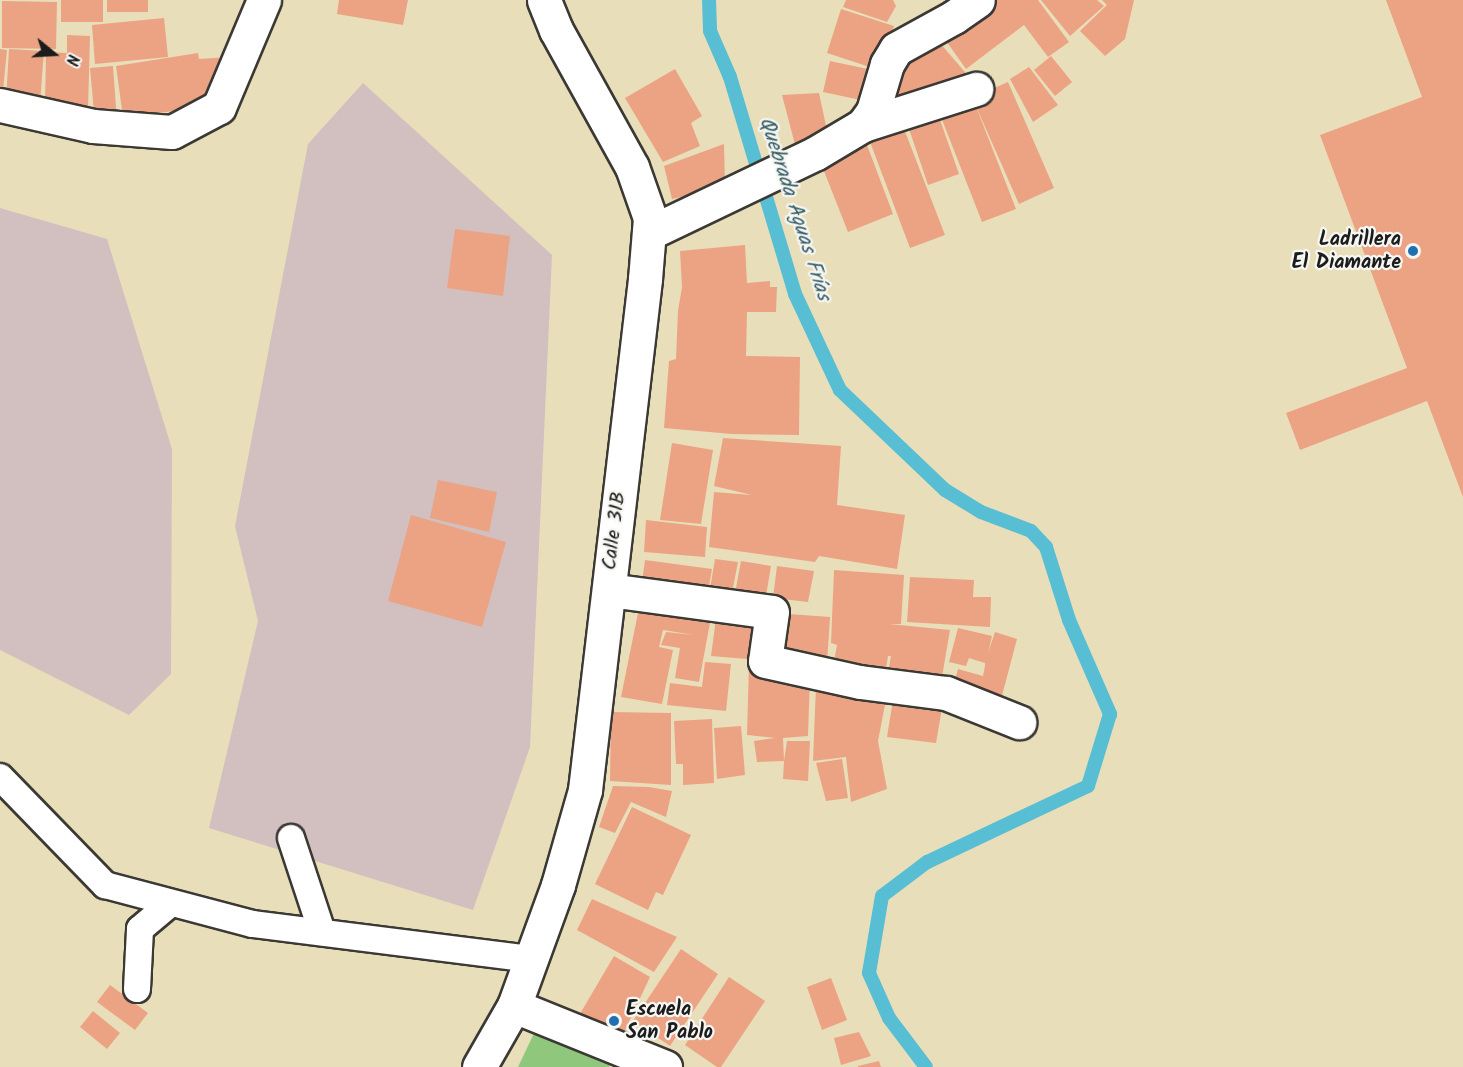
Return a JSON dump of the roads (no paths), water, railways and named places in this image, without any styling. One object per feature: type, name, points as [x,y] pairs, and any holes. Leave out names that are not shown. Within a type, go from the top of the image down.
[{"type":"street","points":[[0,105],[93,126],[172,132],[219,107],[264,0]]},
{"type":"street","name":"Calle 31B","points":[[479,1067],[514,1006],[558,885],[585,790],[650,218],[632,167],[556,30],[544,0]]},
{"type":"street","points":[[863,125],[873,111],[887,64],[896,49],[954,17],[978,0]]},
{"type":"street","points":[[649,233],[816,153],[863,125],[976,89]]},
{"type":"street","points":[[609,590],[772,612],[765,662],[860,682],[946,693],[1019,722]]},
{"type":"street","points":[[514,1006],[665,1067]]},
{"type":"lane","points":[[0,777],[105,885],[253,924],[531,959]]},
{"type":"lane","points":[[291,838],[322,932]]},
{"type":"lane","points":[[137,989],[140,929],[171,903]]},
{"type":"waterway","name":"Quebrada Aguas Frías","points":[[709,0],[710,31],[730,77],[795,294],[840,390],[945,490],[981,512],[1031,531],[1046,547],[1069,620],[1110,714],[1088,786],[927,862],[882,896],[869,973],[889,1018],[926,1067]]},
{"type":"place","name":"Ladrillera El Diamante","points":[[1413,251]]},
{"type":"place","name":"Escuela San Pablo","points":[[614,1021]]}]
